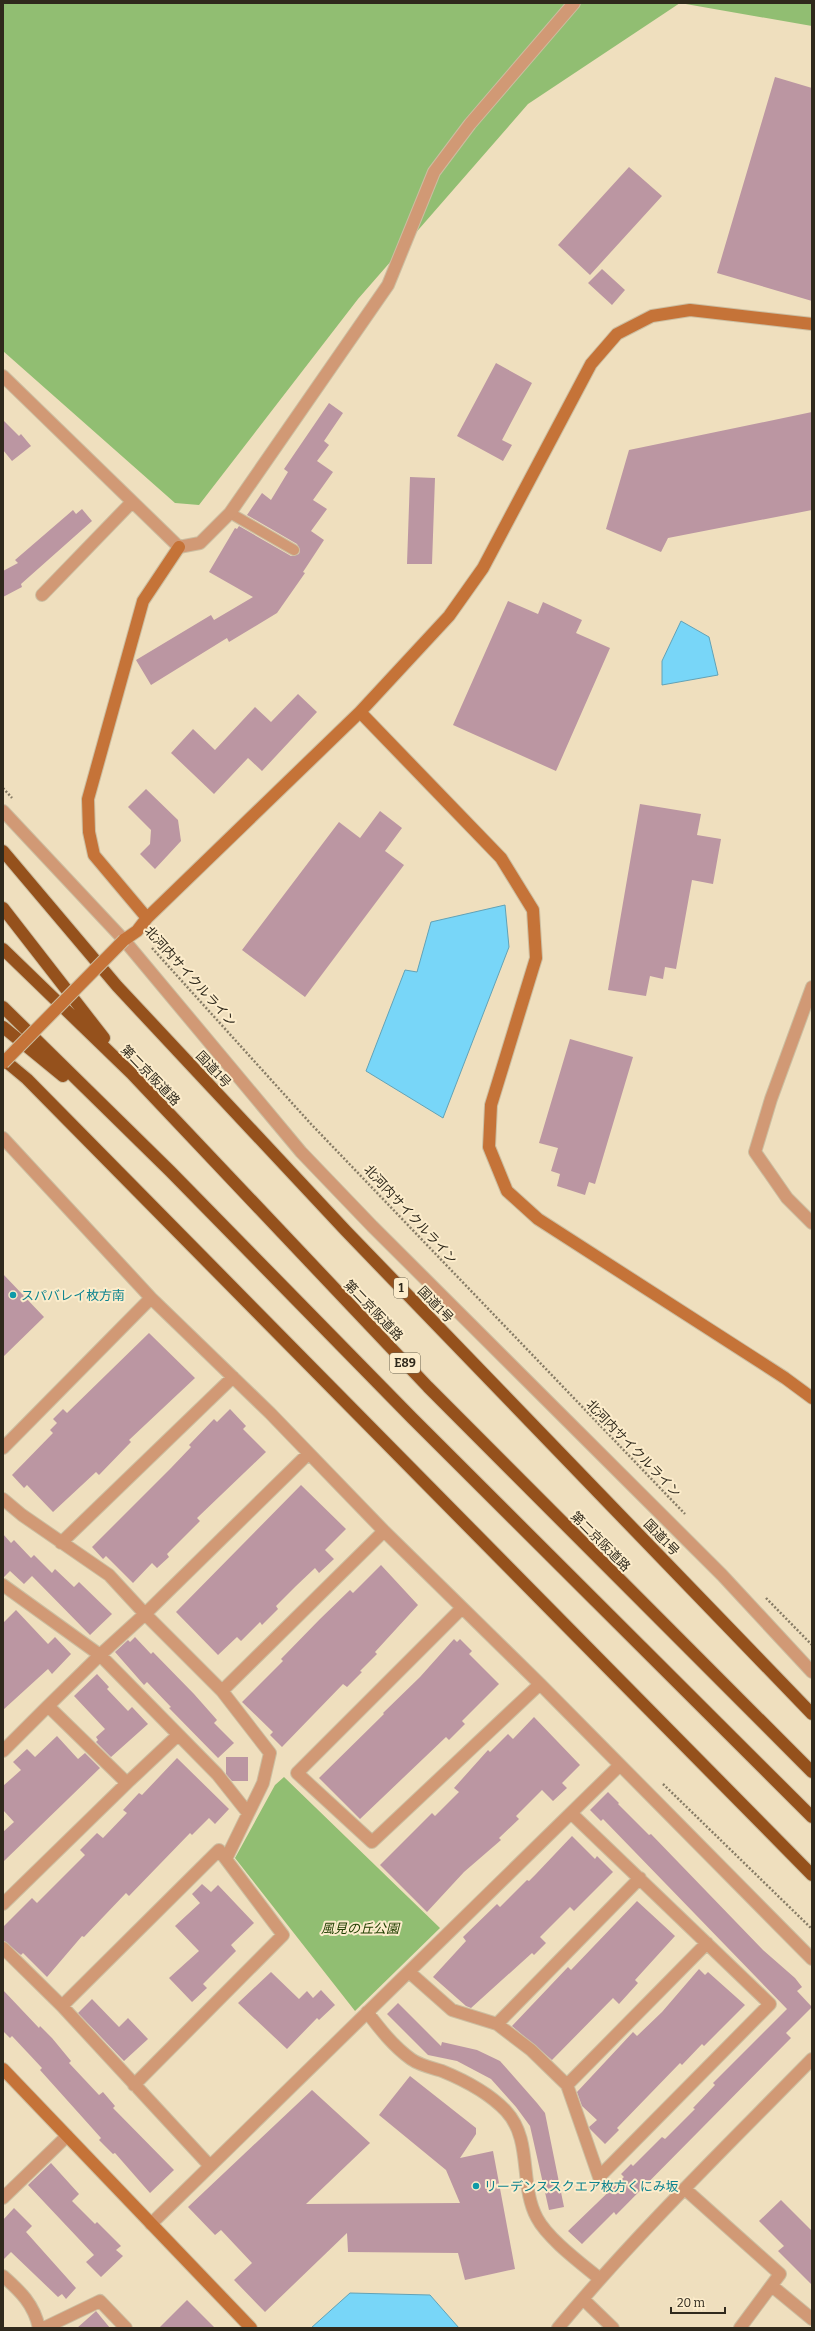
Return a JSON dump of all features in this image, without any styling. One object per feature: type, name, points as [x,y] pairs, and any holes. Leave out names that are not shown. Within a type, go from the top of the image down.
[{"type":"highway","name":"国道1号","points":[[3,851],[117,986],[330,1213],[812,1714]]},
{"type":"highway","points":[[3,908],[131,1073]]},
{"type":"highway","name":"第二京阪道路","points":[[3,949],[131,1073],[428,1387],[812,1772]]},
{"type":"highway","name":"E89","points":[[3,1007],[812,1817]]},
{"type":"highway","points":[[3,1027],[123,1126]]},
{"type":"highway","points":[[3,1059],[27,1079],[283,1337],[812,1875]]},
{"type":"street","points":[[147,918],[94,855],[89,832],[88,799],[143,601],[179,547],[200,543],[230,514],[388,285],[434,172],[470,124],[574,3]]},
{"type":"street","points":[[3,1063],[124,940],[137,931],[147,918],[360,712],[449,616],[483,568],[592,364],[617,334],[652,316],[690,310],[812,324]]},
{"type":"street","points":[[3,376],[179,547]]},
{"type":"street","points":[[42,595],[132,503]]},
{"type":"street","points":[[360,712],[501,858],[533,910],[536,958],[491,1105],[489,1147],[507,1191],[538,1219],[785,1378],[812,1398]]},
{"type":"street","points":[[3,811],[124,940],[301,1152],[361,1215],[722,1575],[812,1672]]},
{"type":"street","points":[[812,987],[771,1100],[755,1152],[787,1198],[812,1223]]},
{"type":"street","points":[[3,1138],[151,1298],[233,1377],[384,1531],[540,1684],[619,1766],[812,1959]]},
{"type":"street","points":[[3,1448],[151,1298]]},
{"type":"street","points":[[61,1543],[233,1377]]},
{"type":"street","points":[[3,1751],[308,1454]]},
{"type":"street","points":[[3,1498],[61,1543],[109,1575],[145,1614],[222,1691],[270,1753],[263,1783],[226,1859]]},
{"type":"street","points":[[222,1691],[384,1531]]},
{"type":"street","points":[[4,1589],[100,1655],[217,1774],[248,1813]]},
{"type":"street","points":[[462,1608],[297,1773],[372,1842],[540,1684]]},
{"type":"street","points":[[48,1706],[126,1783]]},
{"type":"street","points":[[3,1904],[126,1783],[178,1735]]},
{"type":"street","points":[[151,2224],[619,1766]]},
{"type":"street","points":[[409,1972],[452,2010],[497,2024],[531,2050],[567,2085],[599,2177],[770,2004],[571,1813]]},
{"type":"street","points":[[62,2006],[219,1850],[283,1935],[134,2085]]},
{"type":"street","points":[[497,2024],[640,1878]]},
{"type":"street","points":[[567,2085],[707,1943]]},
{"type":"street","points":[[3,1948],[62,2006],[210,2166]]},
{"type":"street","points":[[367,2012],[387,2037],[412,2060],[448,2074],[481,2091],[506,2112],[518,2130],[529,2193],[537,2218],[563,2249],[600,2279]]},
{"type":"street","points":[[558,2328],[600,2279],[685,2189],[812,2059]]},
{"type":"street","points":[[3,2069],[251,2328]]},
{"type":"street","points":[[3,2198],[67,2136]]},
{"type":"street","points":[[685,2189],[780,2274],[740,2328]]},
{"type":"street","points":[[3,2276],[25,2295],[36,2314],[39,2328]]},
{"type":"street","points":[[772,2286],[812,2318]]},
{"type":"street","points":[[583,2299],[613,2328]]},
{"type":"street","points":[[44,2328],[100,2302],[126,2328]]},
{"type":"lane","points":[[230,514],[294,550]]},
{"type":"path","points":[[3,788],[14,800]]},
{"type":"path","name":"北河内サイクルライン","points":[[137,931],[312,1124],[691,1520]]},
{"type":"path","points":[[762,1594],[812,1645]]},
{"type":"green space","points":[[3,3],[680,3],[528,104],[358,299],[199,505],[175,503],[3,351]]},
{"type":"green space","points":[[680,3],[812,3],[812,26]]},
{"type":"green space","name":"風見の丘公園","points":[[284,1777],[440,1928],[355,2011],[235,1858],[275,1785]]},
{"type":"water","points":[[681,621],[709,637],[718,675],[662,685],[662,661]]},
{"type":"water","points":[[505,905],[509,947],[443,1118],[366,1071],[405,970],[417,972],[431,922]]},
{"type":"water","points":[[350,2293],[430,2295],[459,2328],[311,2328]]},
{"type":"building","points":[[775,77],[812,88],[812,301],[717,273]]},
{"type":"building","points":[[629,167],[662,196],[590,275],[558,245]]},
{"type":"building","points":[[602,269],[625,290],[612,305],[588,283]]},
{"type":"building","points":[[496,363],[532,383],[502,440],[512,445],[503,461],[457,436]]},
{"type":"building","points":[[329,403],[343,413],[324,441],[329,445],[317,461],[333,472],[313,500],[327,509],[311,531],[324,540],[303,572],[305,573],[277,613],[229,642],[227,638],[151,685],[136,660],[211,615],[214,620],[253,597],[209,572],[235,528],[237,529],[239,526],[291,556],[299,554],[300,550],[297,544],[247,515],[262,493],[271,500],[288,472],[284,469]]},
{"type":"building","points":[[812,412],[812,510],[668,538],[661,552],[606,529],[629,450]]},
{"type":"building","points":[[3,420],[19,436],[21,434],[31,446],[12,461],[3,450]]},
{"type":"building","points":[[410,477],[435,478],[432,564],[407,564]]},
{"type":"building","points":[[82,509],[92,521],[21,584],[22,587],[3,597],[3,571],[18,563],[15,560],[73,510],[76,514]]},
{"type":"building","points":[[508,601],[538,614],[543,602],[582,620],[576,633],[610,648],[556,771],[453,725]]},
{"type":"building","points":[[298,694],[317,712],[262,771],[248,758],[214,794],[171,753],[193,729],[215,750],[255,707],[271,722]]},
{"type":"building","points":[[146,789],[178,820],[181,841],[155,869],[140,854],[150,844],[151,830],[128,807]]},
{"type":"building","points":[[640,804],[701,814],[697,835],[721,839],[713,884],[692,880],[676,969],[665,967],[663,979],[650,976],[646,996],[608,990]]},
{"type":"building","points":[[380,811],[402,828],[385,851],[404,865],[305,997],[242,950],[339,822],[360,838]]},
{"type":"building","points":[[570,1039],[633,1057],[595,1184],[589,1182],[585,1195],[557,1186],[560,1174],[551,1171],[558,1148],[539,1143]]},
{"type":"building","name":"スパバレイ枚方南","points":[[3,1274],[44,1317],[3,1357]]},
{"type":"building","points":[[149,1333],[195,1378],[129,1440],[131,1442],[99,1475],[96,1472],[53,1512],[27,1485],[24,1488],[12,1475],[53,1433],[50,1430],[57,1423],[53,1419],[63,1409],[67,1413]]},
{"type":"building","points":[[230,1409],[246,1426],[243,1429],[266,1452],[197,1518],[200,1521],[167,1554],[169,1557],[157,1568],[152,1563],[133,1583],[106,1556],[103,1559],[92,1547],[171,1468],[191,1447],[189,1445],[214,1419],[217,1422]]},
{"type":"building","points":[[301,1485],[346,1529],[325,1550],[334,1559],[319,1573],[315,1568],[276,1606],[278,1609],[262,1625],[260,1622],[241,1641],[237,1637],[218,1655],[176,1612]]},
{"type":"building","points":[[3,1534],[11,1543],[14,1540],[31,1558],[34,1555],[52,1573],[55,1569],[74,1587],[79,1582],[112,1614],[90,1635],[32,1576],[24,1584],[10,1571],[3,1578]]},
{"type":"building","points":[[381,1565],[418,1605],[375,1652],[377,1654],[360,1671],[362,1672],[347,1687],[343,1684],[282,1747],[270,1735],[273,1732],[242,1702],[283,1661],[281,1659],[320,1619],[350,1590],[353,1593]]},
{"type":"building","points":[[16,1610],[48,1644],[55,1637],[71,1654],[52,1674],[48,1669],[3,1710],[3,1623]]},
{"type":"building","points":[[135,1637],[151,1654],[153,1652],[194,1694],[217,1720],[214,1723],[234,1743],[218,1758],[169,1708],[171,1707],[147,1682],[144,1685],[115,1652],[128,1640],[130,1642]]},
{"type":"building","points":[[454,1639],[457,1642],[460,1639],[472,1651],[469,1654],[499,1684],[462,1721],[465,1724],[449,1740],[446,1737],[360,1819],[319,1778],[420,1677]]},
{"type":"building","points":[[97,1674],[109,1687],[107,1689],[128,1711],[132,1707],[148,1724],[111,1757],[96,1742],[98,1740],[96,1737],[105,1729],[74,1696]]},
{"type":"building","points":[[534,1717],[580,1765],[562,1783],[567,1788],[553,1801],[542,1790],[516,1816],[519,1819],[499,1838],[501,1840],[464,1872],[427,1912],[380,1865],[432,1813],[435,1816],[459,1792],[454,1788],[488,1750],[490,1752],[508,1734],[513,1739]]},
{"type":"building","points":[[57,1736],[78,1759],[85,1753],[100,1768],[3,1862],[3,1832],[14,1822],[3,1810],[3,1786],[21,1770],[13,1762],[27,1749],[35,1757]]},
{"type":"building","points":[[226,1757],[248,1757],[248,1781],[232,1781],[226,1774]]},
{"type":"building","points":[[177,1758],[229,1809],[215,1824],[209,1818],[192,1835],[190,1833],[129,1896],[126,1893],[84,1937],[82,1936],[47,1977],[23,1953],[21,1955],[3,1940],[3,1927],[32,1898],[37,1903],[85,1855],[80,1850],[97,1833],[103,1838],[127,1813],[123,1810],[139,1793],[142,1795]]},
{"type":"building","points":[[608,1792],[649,1835],[651,1834],[763,1950],[795,1978],[802,1987],[797,1991],[812,2007],[786,2033],[791,2038],[616,2215],[614,2212],[582,2244],[568,2231],[624,2177],[621,2174],[631,2164],[633,2166],[662,2137],[665,2139],[695,2109],[693,2108],[715,2085],[713,2083],[787,2009],[603,1819],[601,1821],[590,1810]]},
{"type":"building","points":[[572,1836],[595,1859],[597,1856],[613,1872],[574,1911],[570,1907],[540,1937],[546,1943],[534,1955],[532,1953],[471,2008],[466,2006],[433,1977],[466,1941],[463,1937],[497,1904],[500,1907],[527,1880],[529,1881]]},
{"type":"building","points":[[202,1884],[211,1892],[218,1885],[254,1923],[231,1945],[236,1951],[203,1984],[207,1988],[192,2002],[169,1978],[199,1951],[175,1926],[200,1903],[192,1894]]},
{"type":"building","points":[[637,1901],[675,1936],[635,1980],[638,1983],[619,2004],[613,1998],[552,2060],[512,2026],[568,1967],[571,1970]]},
{"type":"building","points":[[699,1969],[705,1975],[708,1972],[745,2005],[704,2046],[702,2044],[682,2065],[680,2063],[617,2128],[619,2130],[605,2144],[590,2129],[589,2127],[597,2120],[582,2106],[577,2092],[633,2032],[637,2036],[662,2012]]},
{"type":"building","points":[[271,1972],[299,1999],[307,1991],[313,1998],[321,1990],[335,2005],[319,2020],[317,2018],[287,2049],[238,2003]]},
{"type":"building","points":[[3,1990],[39,2028],[40,2026],[52,2038],[71,2061],[69,2063],[99,2095],[103,2092],[115,2106],[113,2108],[174,2170],[150,2193],[115,2153],[113,2154],[99,2140],[101,2138],[40,2070],[42,2068],[12,2036],[10,2038],[3,2031]]},
{"type":"building","points":[[92,1999],[119,2027],[128,2018],[148,2039],[124,2061],[78,2013]]},
{"type":"building","points":[[398,2003],[441,2046],[442,2042],[477,2050],[500,2061],[537,2103],[545,2113],[564,2207],[549,2210],[530,2126],[516,2107],[491,2079],[457,2061],[428,2055],[387,2014]]},
{"type":"building","points":[[410,2076],[476,2128],[476,2134],[460,2158],[493,2151],[515,2269],[465,2280],[458,2253],[348,2252],[347,2233],[265,2312],[234,2280],[252,2263],[221,2230],[215,2235],[188,2207],[312,2090],[370,2143],[306,2204],[460,2203],[446,2170],[379,2115]]},
{"type":"building","points":[[51,2163],[79,2194],[72,2201],[95,2224],[97,2222],[121,2246],[116,2250],[123,2256],[101,2277],[86,2262],[94,2255],[28,2185]]},
{"type":"building","points":[[781,2200],[812,2231],[812,2285],[778,2251],[784,2246],[759,2221]]},
{"type":"building","points":[[14,2208],[32,2226],[26,2232],[76,2288],[66,2299],[62,2294],[58,2297],[11,2252],[3,2260],[3,2220]]},
{"type":"building","points":[[187,2300],[215,2328],[159,2328]]},
{"type":"building","points":[[96,2311],[110,2328],[77,2328],[95,2312]]},
{"type":"place","name":"スパバレイ枚方南","points":[[13,1295]]},
{"type":"place","name":"リーデンススクエア枚方くにみ坂","points":[[476,2186]]}]
